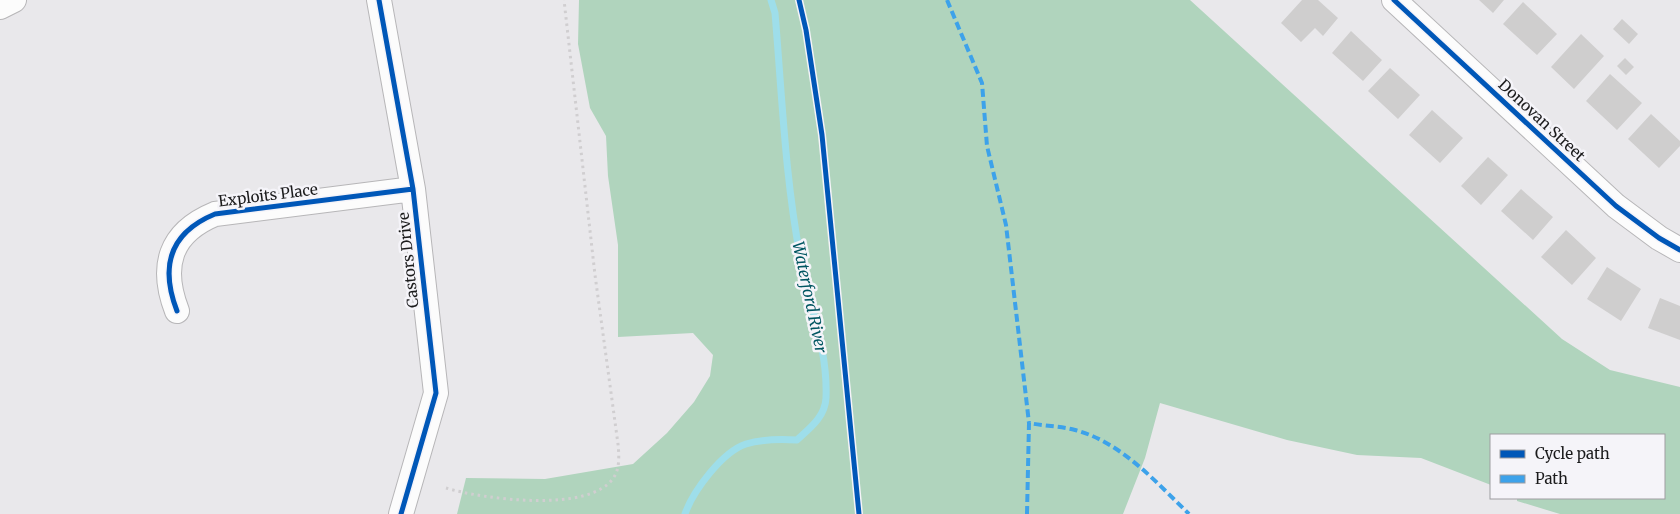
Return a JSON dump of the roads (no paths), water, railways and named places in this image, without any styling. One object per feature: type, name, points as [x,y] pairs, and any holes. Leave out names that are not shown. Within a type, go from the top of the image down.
[{"type":"street","points":[[0,7],[14,0]]},
{"type":"street","name":"Castors Drive","points":[[379,0],[413,189],[436,393],[402,514]]},
{"type":"street","name":"Donovan Street","points":[[1394,0],[1616,206],[1659,238],[1680,250]]},
{"type":"street","name":"Exploits Place","points":[[177,311],[169,280],[172,252],[186,231],[205,218],[215,214],[413,189]]},
{"type":"waterway","name":"Waterford River","points":[[685,514],[701,484],[727,455],[737,448],[752,442],[797,440],[816,422],[825,405],[826,380],[824,363],[818,329],[801,261],[791,199],[775,13],[771,0]]}]
